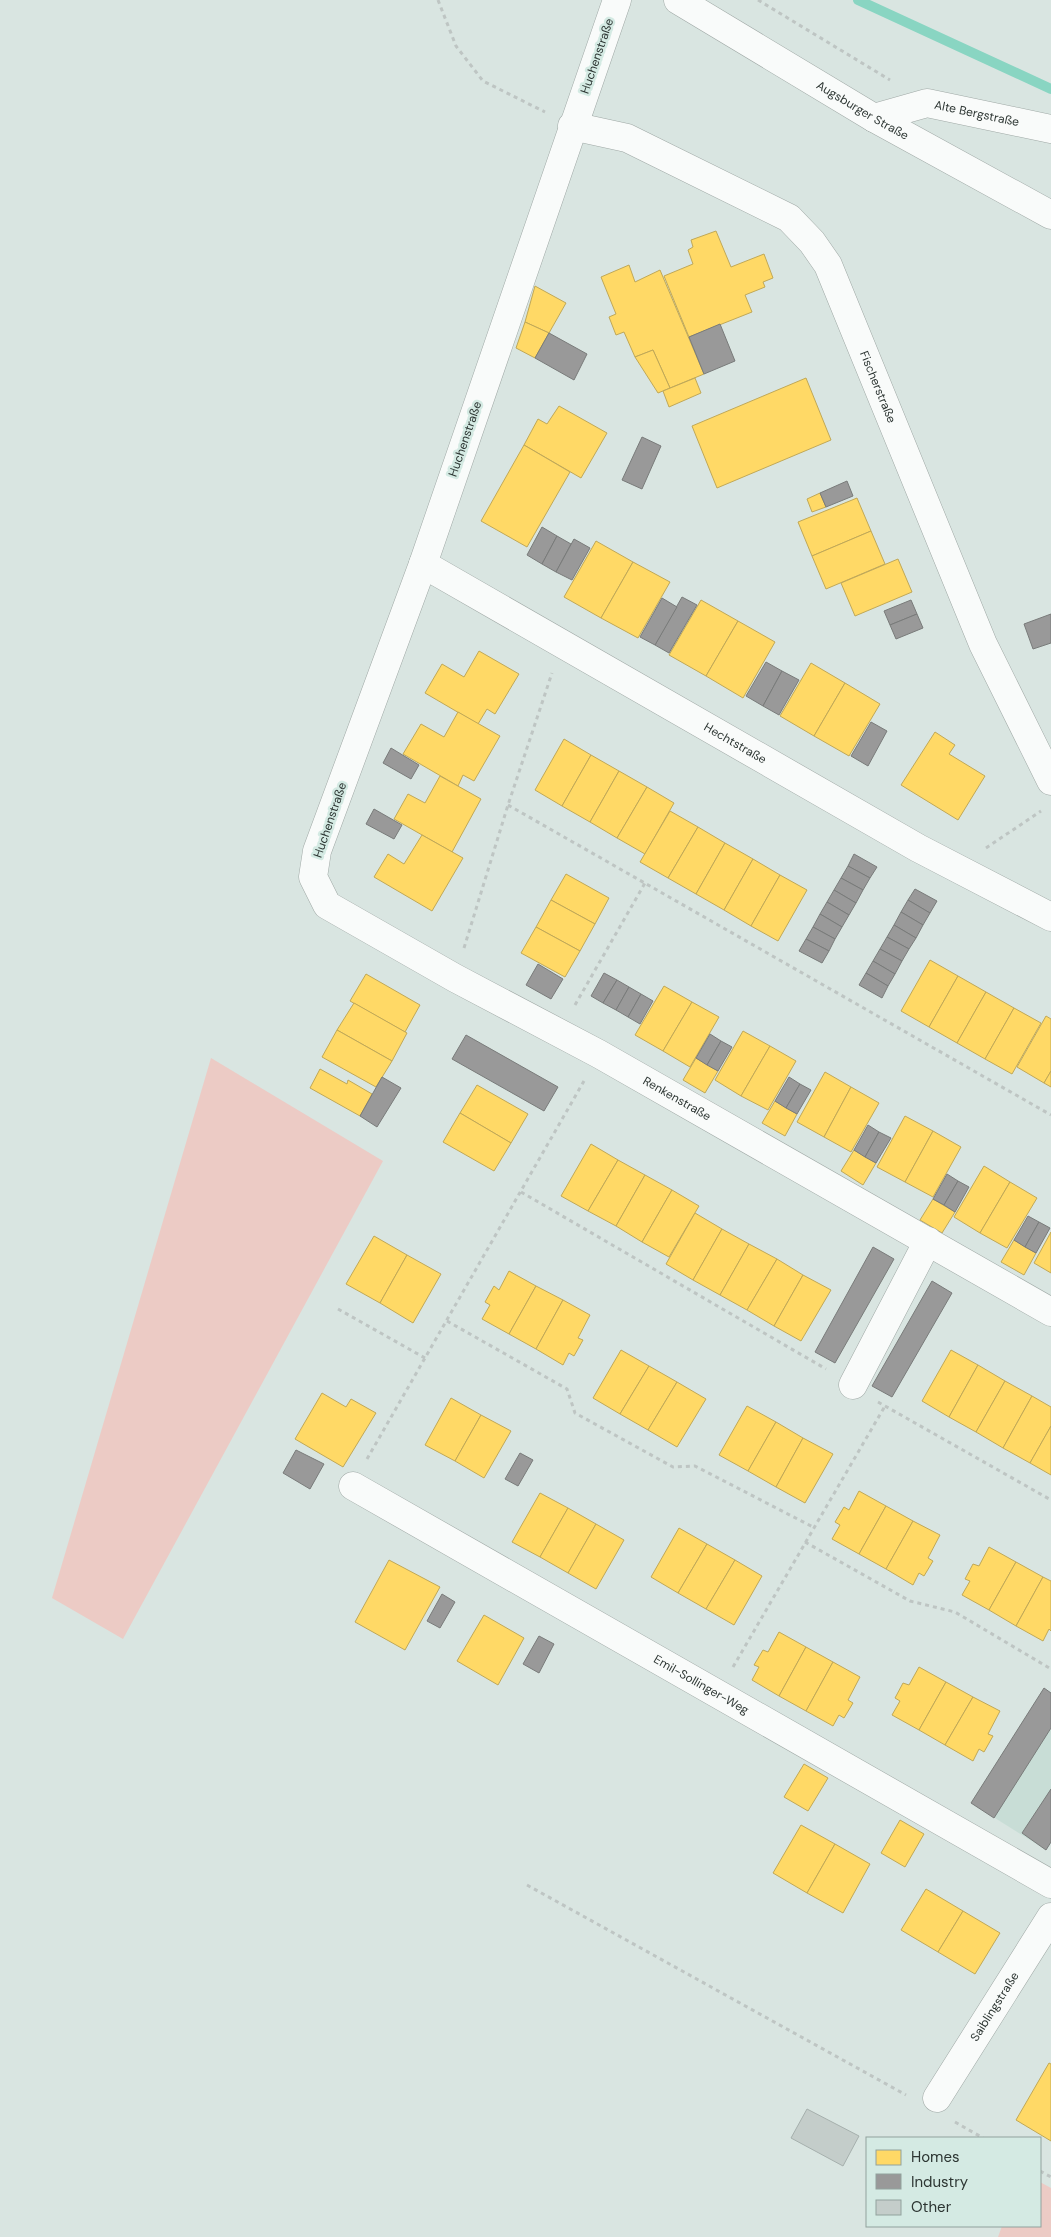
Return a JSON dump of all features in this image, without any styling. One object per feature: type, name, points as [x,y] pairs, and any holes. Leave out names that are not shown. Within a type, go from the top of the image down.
[{"type":"street","name":"Huchenstraße","points":[[313,876],[317,851],[422,564],[616,0]]},
{"type":"street","name":"Augsburger Straße","points":[[678,0],[874,118],[1051,215]]},
{"type":"street","name":"Alte Bergstraße","points":[[874,118],[927,102],[1051,129]]},
{"type":"street","name":"Fischerstraße","points":[[572,126],[627,138],[789,218],[812,242],[828,265],[983,644],[1051,781]]},
{"type":"street","name":"Hechtstraße","points":[[422,564],[910,843],[1051,917]]},
{"type":"street","name":"Renkenstraße","points":[[313,876],[327,905],[455,978],[599,1054],[1051,1312]]},
{"type":"street","points":[[854,1385],[928,1241]]},
{"type":"street","name":"Emil-Sollinger-Weg","points":[[353,1486],[1051,1884]]},
{"type":"street","name":"Saiblingstraße","points":[[925,2098],[1051,1917]]},
{"type":"path","points":[[438,0],[456,46],[483,81],[572,126]]},
{"type":"path","points":[[758,0],[927,102]]},
{"type":"path","points":[[455,978],[508,805],[562,644]]},
{"type":"path","points":[[508,805],[1051,1115]]},
{"type":"path","points":[[956,867],[1043,809]]},
{"type":"path","points":[[558,1034],[645,883]]},
{"type":"path","points":[[353,1486],[599,1054]]},
{"type":"path","points":[[521,1192],[854,1385],[885,1406],[1051,1500]]},
{"type":"path","points":[[338,1309],[425,1358]]},
{"type":"path","points":[[447,1321],[567,1388],[575,1413],[673,1467],[695,1466],[813,1527]]},
{"type":"path","points":[[718,1693],[804,1542],[885,1406]]},
{"type":"path","points":[[804,1542],[910,1601],[955,1612],[1051,1668]]},
{"type":"path","points":[[527,1885],[925,2098]]},
{"type":"shaded area","points":[[211,1058],[383,1161],[123,1639],[52,1598]]},
{"type":"shaded area","points":[[1044,1688],[1051,1693],[1051,1842],[1046,1850],[971,1803]]},
{"type":"shaded area","points":[[1041,2183],[1051,2188],[1051,2237],[998,2237],[1002,2227],[1041,2227]]},
{"type":"building: Homes","points":[[716,231],[731,267],[764,254],[773,278],[763,282],[765,287],[745,295],[752,312],[689,337],[664,276],[693,264],[688,250],[693,247],[691,240]]},
{"type":"building: Homes","points":[[629,265],[635,282],[660,270],[704,374],[670,388],[653,350],[635,357],[624,332],[616,335],[609,317],[616,314],[601,277]]},
{"type":"building: Homes","points":[[535,286],[566,303],[549,333],[525,322]]},
{"type":"building: Homes","points":[[525,322],[549,333],[535,358],[516,348]]},
{"type":"building: Homes","points":[[653,350],[670,388],[658,393],[635,357]]},
{"type":"building: Homes","points":[[695,378],[701,393],[669,407],[663,391]]},
{"type":"building: Homes","points":[[806,378],[831,440],[717,488],[692,426]]},
{"type":"building: Homes","points":[[559,406],[607,433],[581,478],[524,445],[538,419],[547,424]]},
{"type":"building: Homes","points":[[524,445],[570,472],[527,547],[481,521]]},
{"type":"building: Homes","points":[[820,493],[826,507],[812,512],[807,499]]},
{"type":"building: Homes","points":[[857,498],[871,531],[812,556],[798,522]]},
{"type":"building: Homes","points":[[871,531],[885,564],[826,589],[812,556]]},
{"type":"building: Homes","points":[[596,541],[633,562],[601,618],[564,597]]},
{"type":"building: Homes","points":[[898,559],[912,592],[855,616],[841,583]]},
{"type":"building: Homes","points":[[633,562],[670,582],[638,638],[601,618]]},
{"type":"building: Homes","points":[[701,600],[738,621],[706,676],[669,655]]},
{"type":"building: Homes","points":[[738,621],[775,642],[743,698],[706,676]]},
{"type":"building: Homes","points":[[479,651],[519,674],[495,714],[487,709],[478,724],[425,693],[442,664],[464,677]]},
{"type":"building: Homes","points":[[811,663],[845,683],[814,736],[780,716]]},
{"type":"building: Homes","points":[[845,683],[880,704],[849,756],[814,736]]},
{"type":"building: Homes","points":[[458,712],[500,736],[474,781],[463,775],[458,786],[403,754],[421,724],[444,737]]},
{"type":"building: Homes","points":[[935,732],[955,745],[949,754],[985,776],[958,820],[901,785]]},
{"type":"building: Homes","points":[[564,739],[591,755],[562,806],[535,790]]},
{"type":"building: Homes","points":[[591,755],[619,771],[590,822],[562,806]]},
{"type":"building: Homes","points":[[619,771],[647,787],[617,838],[590,822]]},
{"type":"building: Homes","points":[[440,776],[481,799],[452,852],[394,819],[408,794],[425,803]]},
{"type":"building: Homes","points":[[647,787],[674,803],[645,854],[617,838]]},
{"type":"building: Homes","points":[[670,811],[698,827],[668,878],[640,862]]},
{"type":"building: Homes","points":[[698,827],[725,843],[696,894],[668,878]]},
{"type":"building: Homes","points":[[422,835],[463,858],[432,911],[374,877],[388,854],[404,864]]},
{"type":"building: Homes","points":[[725,843],[753,859],[724,910],[696,894]]},
{"type":"building: Homes","points":[[753,859],[780,875],[751,926],[724,910]]},
{"type":"building: Homes","points":[[566,874],[609,898],[595,924],[551,900]]},
{"type":"building: Homes","points":[[780,875],[807,890],[778,941],[751,926]]},
{"type":"building: Homes","points":[[551,900],[595,924],[580,951],[536,927]]},
{"type":"building: Homes","points":[[536,927],[580,951],[565,977],[521,953]]},
{"type":"building: Homes","points":[[930,960],[958,976],[929,1027],[901,1011]]},
{"type":"building: Homes","points":[[366,974],[420,1005],[405,1032],[350,1001]]},
{"type":"building: Homes","points":[[958,976],[986,992],[957,1043],[929,1027]]},
{"type":"building: Homes","points":[[664,986],[692,1002],[663,1051],[635,1035]]},
{"type":"building: Homes","points":[[986,992],[1014,1008],[985,1059],[957,1043]]},
{"type":"building: Homes","points":[[692,1002],[719,1017],[690,1067],[663,1051]]},
{"type":"building: Homes","points":[[354,1003],[407,1033],[392,1061],[337,1030]]},
{"type":"building: Homes","points":[[1014,1008],[1041,1023],[1012,1074],[985,1059]]},
{"type":"building: Homes","points":[[1046,1016],[1051,1019],[1051,1071],[1044,1083],[1017,1067]]},
{"type":"building: Homes","points":[[337,1030],[392,1061],[376,1087],[322,1057]]},
{"type":"building: Homes","points":[[743,1031],[770,1046],[741,1096],[715,1080]]},
{"type":"building: Homes","points":[[770,1046],[796,1061],[768,1110],[741,1096]]},
{"type":"building: Homes","points":[[696,1058],[718,1071],[705,1093],[683,1080]]},
{"type":"building: Homes","points":[[320,1069],[347,1084],[348,1080],[372,1094],[360,1116],[310,1088]]},
{"type":"building: Homes","points":[[1051,1071],[1051,1087],[1044,1083]]},
{"type":"building: Homes","points":[[825,1072],[851,1087],[824,1137],[797,1122]]},
{"type":"building: Homes","points":[[477,1085],[528,1114],[511,1143],[460,1113]]},
{"type":"building: Homes","points":[[851,1087],[879,1103],[851,1152],[824,1137]]},
{"type":"building: Homes","points":[[775,1101],[797,1114],[785,1136],[762,1123]]},
{"type":"building: Homes","points":[[460,1113],[511,1143],[494,1171],[443,1142]]},
{"type":"building: Homes","points":[[905,1116],[933,1131],[905,1182],[877,1167]]},
{"type":"building: Homes","points":[[933,1131],[961,1147],[933,1197],[905,1182]]},
{"type":"building: Homes","points":[[591,1144],[618,1160],[588,1211],[561,1196]]},
{"type":"building: Homes","points":[[854,1150],[876,1163],[863,1185],[841,1171]]},
{"type":"building: Homes","points":[[618,1160],[645,1175],[616,1226],[588,1211]]},
{"type":"building: Homes","points":[[984,1166],[1010,1182],[980,1233],[954,1217]]},
{"type":"building: Homes","points":[[645,1175],[672,1190],[642,1242],[616,1226]]},
{"type":"building: Homes","points":[[1010,1182],[1037,1198],[1007,1248],[980,1233]]},
{"type":"building: Homes","points":[[672,1190],[699,1206],[669,1257],[642,1242]]},
{"type":"building: Homes","points":[[933,1199],[955,1212],[942,1233],[920,1220]]},
{"type":"building: Homes","points":[[695,1213],[722,1229],[693,1280],[666,1264]]},
{"type":"building: Homes","points":[[722,1229],[749,1244],[720,1295],[693,1280]]},
{"type":"building: Homes","points":[[1051,1232],[1051,1273],[1034,1263]]},
{"type":"building: Homes","points":[[374,1236],[407,1255],[380,1303],[346,1284]]},
{"type":"building: Homes","points":[[1014,1240],[1036,1253],[1024,1275],[1001,1262]]},
{"type":"building: Homes","points":[[749,1244],[777,1259],[747,1310],[720,1295]]},
{"type":"building: Homes","points":[[407,1255],[441,1274],[413,1323],[380,1303]]},
{"type":"building: Homes","points":[[777,1259],[803,1275],[774,1326],[747,1310]]},
{"type":"building: Homes","points":[[509,1271],[536,1286],[509,1334],[482,1319],[490,1305],[485,1302],[494,1286],[499,1290]]},
{"type":"building: Homes","points":[[803,1275],[831,1290],[801,1341],[774,1326]]},
{"type":"building: Homes","points":[[536,1286],[563,1300],[536,1349],[509,1334]]},
{"type":"building: Homes","points":[[563,1300],[590,1315],[578,1338],[583,1340],[574,1356],[569,1353],[563,1365],[536,1349]]},
{"type":"building: Homes","points":[[621,1350],[649,1366],[620,1414],[593,1398]]},
{"type":"building: Homes","points":[[951,1350],[978,1365],[949,1417],[922,1401]]},
{"type":"building: Homes","points":[[978,1365],[1005,1381],[976,1432],[949,1417]]},
{"type":"building: Homes","points":[[649,1366],[677,1382],[648,1430],[620,1414]]},
{"type":"building: Homes","points":[[1005,1381],[1032,1396],[1003,1448],[976,1432]]},
{"type":"building: Homes","points":[[677,1382],[706,1399],[677,1447],[648,1430]]},
{"type":"building: Homes","points":[[322,1393],[346,1407],[351,1399],[376,1413],[343,1467],[295,1439]]},
{"type":"building: Homes","points":[[1032,1396],[1051,1407],[1051,1426],[1030,1463],[1003,1448]]},
{"type":"building: Homes","points":[[451,1398],[481,1415],[455,1461],[425,1445]]},
{"type":"building: Homes","points":[[747,1406],[776,1422],[748,1471],[719,1455]]},
{"type":"building: Homes","points":[[481,1415],[511,1431],[484,1478],[455,1461]]},
{"type":"building: Homes","points":[[776,1422],[803,1438],[776,1487],[748,1471]]},
{"type":"building: Homes","points":[[1051,1426],[1051,1475],[1030,1463]]},
{"type":"building: Homes","points":[[803,1438],[833,1454],[805,1503],[776,1487]]},
{"type":"building: Homes","points":[[859,1491],[886,1506],[859,1554],[832,1539],[840,1525],[835,1522],[844,1507],[849,1510]]},
{"type":"building: Homes","points":[[540,1493],[568,1508],[540,1557],[512,1542]]},
{"type":"building: Homes","points":[[886,1506],[913,1521],[886,1569],[859,1554]]},
{"type":"building: Homes","points":[[568,1508],[596,1524],[568,1573],[540,1557]]},
{"type":"building: Homes","points":[[913,1521],[940,1535],[928,1558],[933,1561],[924,1576],[919,1573],[913,1585],[886,1569]]},
{"type":"building: Homes","points":[[596,1524],[624,1540],[596,1589],[568,1573]]},
{"type":"building: Homes","points":[[679,1528],[707,1544],[678,1593],[651,1577]]},
{"type":"building: Homes","points":[[707,1544],[735,1560],[706,1609],[678,1593]]},
{"type":"building: Homes","points":[[989,1547],[1016,1562],[989,1610],[962,1595],[970,1581],[965,1579],[973,1564],[979,1566]]},
{"type":"building: Homes","points":[[389,1560],[440,1587],[405,1650],[355,1622]]},
{"type":"building: Homes","points":[[735,1560],[762,1576],[734,1625],[706,1609]]},
{"type":"building: Homes","points":[[1016,1562],[1043,1577],[1016,1626],[989,1610]]},
{"type":"building: Homes","points":[[1043,1577],[1051,1581],[1051,1631],[1049,1629],[1043,1641],[1016,1626]]},
{"type":"building: Homes","points":[[484,1615],[524,1638],[498,1685],[457,1661]]},
{"type":"building: Homes","points":[[779,1632],[806,1647],[779,1696],[752,1680],[759,1667],[754,1665],[763,1650],[768,1652]]},
{"type":"building: Homes","points":[[806,1647],[833,1662],[806,1711],[779,1696]]},
{"type":"building: Homes","points":[[833,1662],[860,1677],[848,1700],[853,1703],[844,1718],[839,1715],[833,1726],[806,1711]]},
{"type":"building: Homes","points":[[919,1667],[946,1682],[919,1730],[892,1715],[900,1701],[895,1698],[903,1683],[909,1685]]},
{"type":"building: Homes","points":[[946,1682],[973,1697],[945,1745],[919,1730]]},
{"type":"building: Homes","points":[[973,1697],[1000,1711],[988,1734],[993,1736],[984,1752],[979,1749],[973,1761],[945,1745]]},
{"type":"building: Homes","points":[[804,1764],[828,1778],[808,1811],[784,1797]]},
{"type":"building: Homes","points":[[900,1820],[924,1834],[905,1867],[881,1853]]},
{"type":"building: Homes","points":[[801,1825],[835,1844],[807,1893],[773,1873]]},
{"type":"building: Homes","points":[[835,1844],[870,1864],[843,1913],[807,1893]]},
{"type":"building: Homes","points":[[926,1889],[963,1911],[938,1952],[901,1930]]},
{"type":"building: Homes","points":[[963,1911],[1000,1933],[975,1974],[938,1952]]},
{"type":"building: Homes","points":[[1049,2063],[1051,2064],[1051,2141],[1016,2120]]},
{"type":"building: Industry","points":[[720,324],[735,361],[704,374],[689,337]]},
{"type":"building: Industry","points":[[549,333],[587,354],[574,380],[535,358]]},
{"type":"building: Industry","points":[[642,437],[661,446],[642,489],[622,480]]},
{"type":"building: Industry","points":[[847,481],[853,496],[826,507],[820,493]]},
{"type":"building: Industry","points":[[542,527],[557,536],[542,564],[527,555]]},
{"type":"building: Industry","points":[[557,536],[571,544],[556,572],[542,564]]},
{"type":"building: Industry","points":[[574,539],[590,548],[572,580],[556,572]]},
{"type":"building: Industry","points":[[682,597],[697,605],[669,653],[655,645]]},
{"type":"building: Industry","points":[[662,598],[677,607],[655,645],[640,637]]},
{"type":"building: Industry","points":[[911,600],[917,614],[890,625],[884,611]]},
{"type":"building: Industry","points":[[917,614],[923,628],[896,639],[890,625]]},
{"type":"building: Industry","points":[[1051,614],[1051,643],[1033,649],[1024,624]]},
{"type":"building: Industry","points":[[766,662],[782,671],[763,706],[746,696]]},
{"type":"building: Industry","points":[[782,671],[799,680],[779,715],[763,706]]},
{"type":"building: Industry","points":[[871,722],[887,731],[868,766],[851,756]]},
{"type":"building: Industry","points":[[391,748],[419,765],[411,779],[383,763]]},
{"type":"building: Industry","points":[[374,809],[402,825],[394,839],[366,824]]},
{"type":"building: Industry","points":[[854,854],[877,867],[870,878],[848,866]]},
{"type":"building: Industry","points":[[848,866],[870,878],[863,890],[841,878]]},
{"type":"building: Industry","points":[[841,878],[863,890],[856,903],[834,890]]},
{"type":"building: Industry","points":[[915,889],[937,901],[930,913],[908,900]]},
{"type":"building: Industry","points":[[834,890],[856,903],[849,915],[827,902]]},
{"type":"building: Industry","points":[[908,900],[930,913],[923,925],[901,912]]},
{"type":"building: Industry","points":[[827,902],[849,915],[842,927],[820,914]]},
{"type":"building: Industry","points":[[901,912],[923,925],[916,938],[894,925]]},
{"type":"building: Industry","points":[[820,914],[842,927],[835,939],[813,927]]},
{"type":"building: Industry","points":[[894,925],[916,938],[909,949],[887,937]]},
{"type":"building: Industry","points":[[813,927],[835,939],[829,951],[806,939]]},
{"type":"building: Industry","points":[[887,937],[909,949],[902,961],[880,949]]},
{"type":"building: Industry","points":[[806,939],[829,951],[822,963],[799,951]]},
{"type":"building: Industry","points":[[880,949],[902,961],[895,974],[873,961]]},
{"type":"building: Industry","points":[[873,961],[895,974],[888,986],[866,973]]},
{"type":"building: Industry","points":[[538,964],[563,979],[551,999],[526,985]]},
{"type":"building: Industry","points":[[604,973],[617,980],[603,1003],[591,996]]},
{"type":"building: Industry","points":[[866,973],[888,986],[882,998],[859,985]]},
{"type":"building: Industry","points":[[617,980],[629,987],[616,1010],[603,1003]]},
{"type":"building: Industry","points":[[629,987],[641,994],[628,1017],[616,1010]]},
{"type":"building: Industry","points":[[641,994],[653,1001],[640,1024],[628,1017]]},
{"type":"building: Industry","points":[[710,1034],[721,1041],[707,1065],[696,1058]]},
{"type":"building: Industry","points":[[466,1035],[558,1087],[544,1111],[452,1059]]},
{"type":"building: Industry","points":[[721,1041],[732,1047],[718,1071],[707,1065]]},
{"type":"building: Industry","points":[[382,1077],[401,1088],[377,1127],[360,1116]]},
{"type":"building: Industry","points":[[789,1077],[800,1084],[786,1108],[775,1101]]},
{"type":"building: Industry","points":[[800,1084],[811,1090],[797,1114],[786,1108]]},
{"type":"building: Industry","points":[[868,1125],[879,1132],[865,1157],[854,1150]]},
{"type":"building: Industry","points":[[879,1132],[891,1138],[876,1163],[865,1157]]},
{"type":"building: Industry","points":[[947,1174],[958,1181],[944,1205],[933,1199]]},
{"type":"building: Industry","points":[[958,1181],[969,1187],[955,1212],[944,1205]]},
{"type":"building: Industry","points":[[1028,1216],[1039,1222],[1025,1247],[1014,1240]]},
{"type":"building: Industry","points":[[1039,1222],[1050,1228],[1036,1253],[1025,1247]]},
{"type":"building: Industry","points":[[873,1247],[894,1259],[835,1363],[815,1352]]},
{"type":"building: Industry","points":[[932,1281],[952,1293],[892,1397],[872,1386]]},
{"type":"building: Industry","points":[[296,1450],[324,1464],[310,1489],[283,1473]]},
{"type":"building: Industry","points":[[520,1453],[533,1460],[518,1486],[505,1479]]},
{"type":"building: Industry","points":[[442,1594],[455,1602],[440,1628],[427,1621]]},
{"type":"building: Industry","points":[[539,1636],[554,1644],[539,1673],[523,1664]]},
{"type":"building: Industry","points":[[1044,1688],[1051,1693],[1051,1728],[994,1818],[971,1803]]},
{"type":"building: Industry","points":[[1051,1789],[1051,1842],[1046,1850],[1022,1833]]},
{"type":"building: Other","points":[[807,2109],[859,2136],[843,2166],[791,2138]]},
{"type":"waterway","points":[[858,0],[1051,89]]}]
